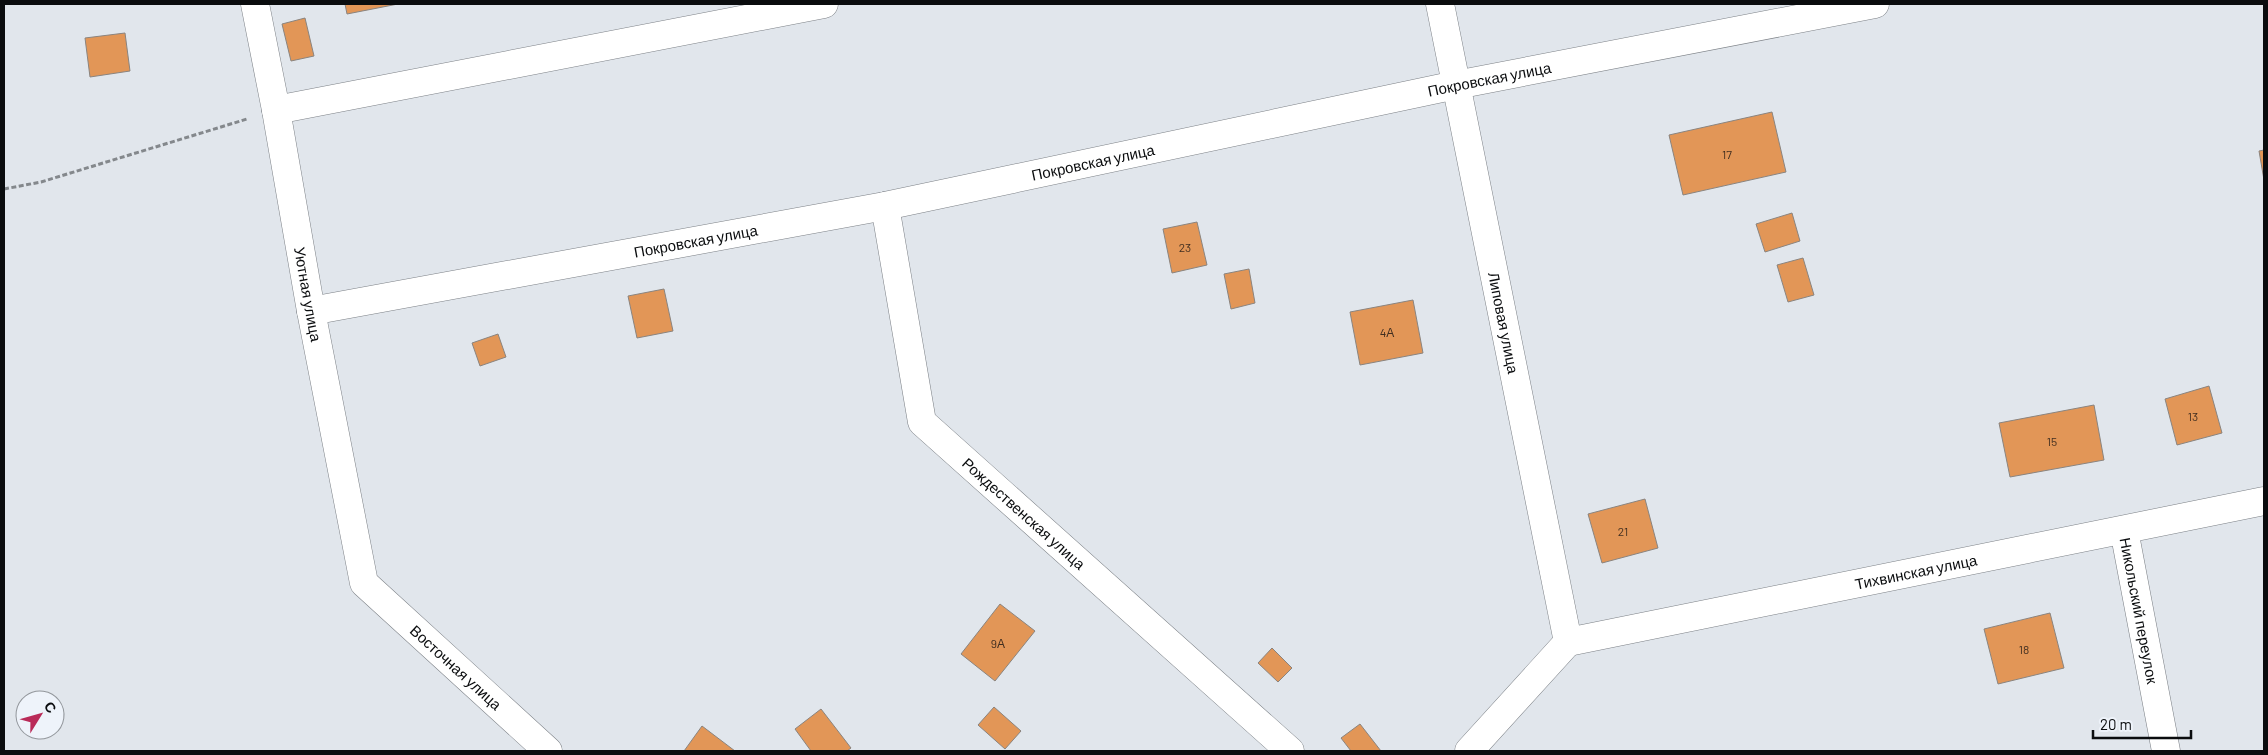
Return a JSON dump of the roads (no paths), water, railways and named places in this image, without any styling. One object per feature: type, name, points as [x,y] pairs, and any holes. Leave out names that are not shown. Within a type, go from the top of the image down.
[{"type":"street","name":"Уютная улица","points":[[255,4],[276,110],[310,311],[364,583]]},
{"type":"street","points":[[276,110],[824,4]]},
{"type":"street","name":"Липовая улица","points":[[1440,4],[1568,642]]},
{"type":"street","name":"Покровская улица","points":[[310,311],[884,206],[1456,85],[1874,4]]},
{"type":"street","name":"Рождественская улица","points":[[884,206],[922,422],[1290,751]]},
{"type":"street","name":"Тихвинская улица","points":[[1568,642],[2264,501]]},
{"type":"street","name":"Никольский переулок","points":[[2124,530],[2166,751]]},
{"type":"street","name":"Восточная улица","points":[[364,583],[548,751]]},
{"type":"street","points":[[1469,751],[1568,642]]}]
